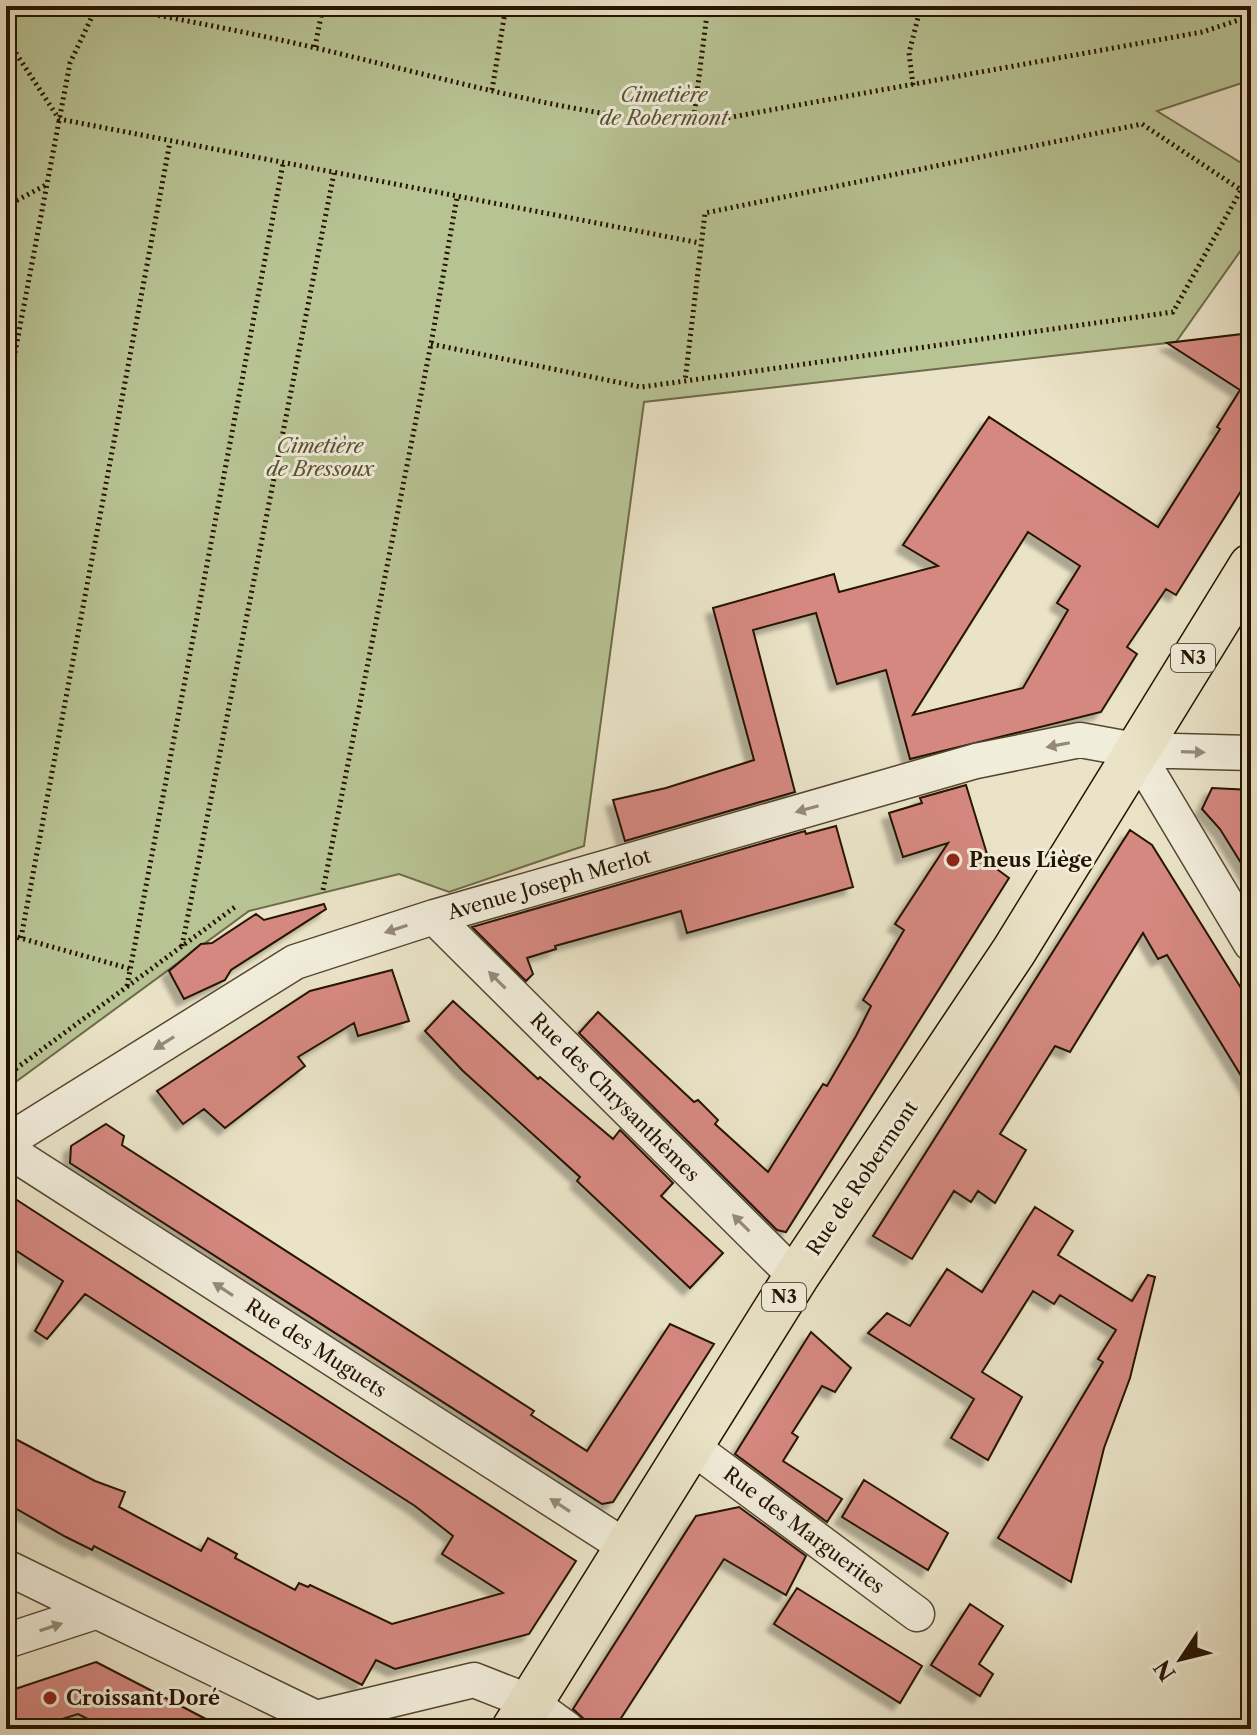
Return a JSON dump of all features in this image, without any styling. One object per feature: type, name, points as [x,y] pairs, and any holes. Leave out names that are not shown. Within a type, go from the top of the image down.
[{"type":"main road","name":"N3","points":[[1135,750],[1251,566]]},
{"type":"main road","name":"Rue de Robermont","points":[[522,1716],[796,1277],[1014,951],[1135,750]]},
{"type":"street","name":"Avenue Joseph Merlot","points":[[6,1142],[295,962],[434,917],[976,761],[1080,740],[1135,750],[1251,753]]},
{"type":"street","points":[[1135,750],[1251,944]]},
{"type":"street","name":"Rue des Chrysanthèmes","points":[[434,917],[796,1277]]},
{"type":"street","name":"Rue des Muguets","points":[[6,1149],[626,1547]]},
{"type":"street","name":"Rue des Marguerites","points":[[691,1446],[917,1614]]},
{"type":"street","points":[[6,1567],[317,1724],[474,1680],[522,1716],[567,1729]]},
{"type":"street","points":[[6,1641],[95,1612]]},
{"type":"path","points":[[6,400],[70,63],[97,6]]},
{"type":"path","points":[[111,6],[315,47],[492,90],[638,120],[693,124],[1202,32],[1251,16]]},
{"type":"path","points":[[315,47],[323,6]]},
{"type":"path","points":[[492,90],[506,6]]},
{"type":"path","points":[[693,124],[708,6]]},
{"type":"path","points":[[913,85],[909,53],[921,6]]},
{"type":"path","points":[[6,38],[59,119],[700,243]]},
{"type":"path","points":[[431,344],[641,387],[685,381],[1173,312],[1241,190],[1142,124],[705,213],[685,381]]},
{"type":"path","points":[[21,938],[170,142]]},
{"type":"path","points":[[127,986],[283,164]]},
{"type":"path","points":[[182,946],[334,173]]},
{"type":"path","points":[[6,206],[47,185]]},
{"type":"path","points":[[323,890],[457,197]]},
{"type":"path","points":[[6,1076],[235,907]]},
{"type":"path","points":[[6,934],[131,969]]},
{"type":"green space","name":"Cimetière de Bressoux","points":[[6,6],[1251,6],[1251,80],[1157,111],[1251,169],[1251,236],[1176,342],[644,402],[584,846],[449,892],[399,874],[249,911],[6,1089]]},
{"type":"building","points":[[1251,333],[1251,475],[1176,595],[1166,589],[1127,647],[1137,654],[1101,712],[910,759],[886,670],[837,684],[816,613],[753,630],[795,792],[625,841],[613,800],[666,788],[754,760],[713,608],[834,574],[839,592],[938,566],[903,545],[989,417],[1158,527],[1220,429],[1217,427],[1240,390],[1167,343]],"holes":[[[1028,532],[1080,566],[1057,603],[1068,610],[1023,688],[913,715]]]},
{"type":"building","points":[[966,785],[990,864],[1009,878],[786,1232],[777,1230],[579,1033],[598,1012],[694,1102],[698,1100],[718,1120],[715,1124],[768,1172],[823,1084],[827,1086],[856,1036],[871,1006],[863,1000],[904,930],[895,924],[948,843],[903,857],[889,813],[922,803],[920,798]]},
{"type":"building","points":[[1212,788],[1251,790],[1251,879],[1220,829],[1202,809]]},
{"type":"building","points":[[836,826],[853,887],[687,933],[681,911],[555,946],[556,949],[527,958],[533,974],[526,981],[472,927],[805,831],[806,834]]},
{"type":"building","points":[[1130,830],[1152,845],[1251,1004],[1251,1092],[1167,955],[1158,959],[1143,933],[1070,1052],[1055,1046],[1000,1134],[1026,1150],[995,1203],[978,1191],[971,1202],[954,1191],[912,1259],[873,1236]]},
{"type":"building","points":[[324,904],[326,909],[231,970],[225,980],[184,999],[169,971],[201,944],[212,943],[256,914],[264,920]]},
{"type":"building","points":[[392,970],[409,1021],[358,1036],[354,1023],[298,1057],[305,1066],[225,1128],[204,1109],[183,1124],[157,1091],[310,991]]},
{"type":"building","points":[[453,1001],[538,1079],[540,1077],[613,1139],[620,1130],[673,1183],[661,1196],[723,1253],[690,1288],[577,1181],[580,1177],[463,1071],[425,1031]]},
{"type":"building","points":[[106,1124],[124,1136],[122,1145],[534,1411],[531,1415],[587,1451],[670,1324],[714,1344],[613,1502],[602,1504],[70,1163],[71,1146]]},
{"type":"building","points":[[6,1193],[576,1561],[529,1634],[395,1669],[376,1660],[362,1685],[94,1546],[92,1550],[66,1537],[6,1503],[6,1434],[95,1481],[125,1492],[119,1507],[201,1551],[208,1538],[237,1554],[235,1558],[295,1590],[299,1583],[310,1585],[392,1624],[503,1593],[442,1554],[453,1536],[415,1506],[85,1294],[47,1339],[35,1331],[63,1281],[6,1244]]},
{"type":"building","points":[[1035,1207],[1073,1231],[1058,1255],[1132,1301],[1148,1275],[1155,1277],[1130,1378],[1104,1448],[1071,1582],[998,1538],[1103,1362],[1098,1359],[1116,1330],[1060,1295],[1054,1304],[1033,1291],[982,1372],[1022,1397],[988,1460],[951,1438],[974,1399],[868,1333],[887,1313],[910,1326],[947,1269],[982,1292]]},
{"type":"building","points":[[811,1332],[851,1368],[835,1392],[822,1386],[792,1433],[798,1437],[783,1461],[842,1499],[827,1522],[735,1454]]},
{"type":"building","points":[[864,1480],[948,1533],[928,1570],[842,1517]]},
{"type":"building","points":[[739,1507],[806,1556],[786,1595],[724,1559],[614,1729],[587,1729],[585,1720],[573,1709],[696,1516]]},
{"type":"building","points":[[797,1588],[922,1666],[900,1703],[774,1624]]},
{"type":"building","points":[[970,1604],[1003,1626],[979,1664],[993,1674],[980,1696],[931,1665]]},
{"type":"building","points":[[96,1662],[225,1729],[108,1729],[78,1714],[30,1729],[6,1729],[6,1692]]},
{"type":"place","name":"Pneus Liège","points":[[953,860]]},
{"type":"place","name":"Croissant Doré","points":[[50,1698]]},
{"type":"park label","name":"Cimetière de Robermont","points":[[664,106]]}]
